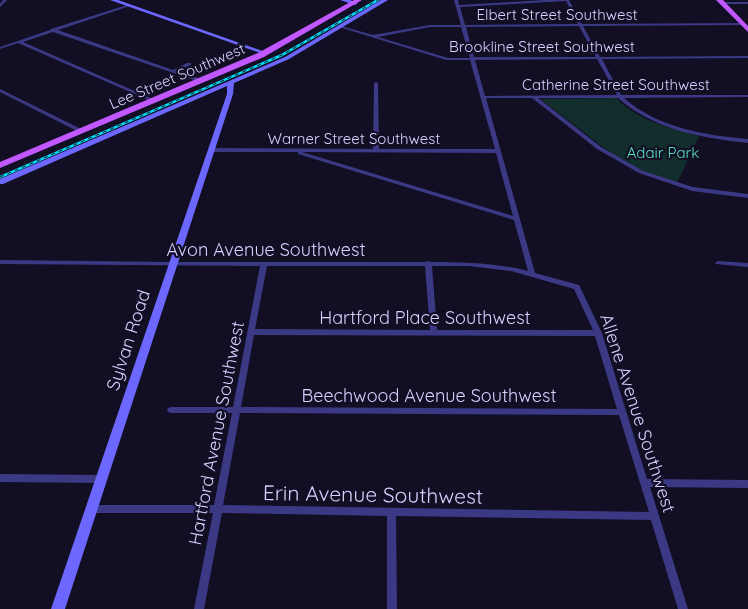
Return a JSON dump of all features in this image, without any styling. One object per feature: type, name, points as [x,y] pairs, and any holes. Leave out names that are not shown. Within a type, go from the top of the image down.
[{"type":"main road","name":"Lee Street Southwest","points":[[0,165],[265,54],[357,1]]},
{"type":"main road","points":[[720,1],[748,30]]},
{"type":"street","points":[[0,6],[5,0]]},
{"type":"street","points":[[113,0],[265,54]]},
{"type":"street","points":[[343,0],[357,1]]},
{"type":"street","points":[[0,182],[287,58],[386,0]]},
{"type":"street","points":[[532,274],[457,3],[566,0],[620,97],[639,113],[663,123],[710,136],[748,141]]},
{"type":"street","points":[[720,1],[748,2]]},
{"type":"street","points":[[0,48],[128,6]]},
{"type":"street","name":"Elbert Street Southwest","points":[[372,37],[424,26],[742,24]]},
{"type":"street","name":"Brookline Street Southwest","points":[[341,27],[443,59],[748,57]]},
{"type":"street","points":[[52,30],[202,81]]},
{"type":"street","points":[[392,43],[393,32]]},
{"type":"street","points":[[18,42],[153,101]]},
{"type":"street","points":[[174,71],[189,64]]},
{"type":"street","points":[[215,75],[231,82]]},
{"type":"street","name":"Sylvan Road","points":[[58,609],[230,94],[231,82]]},
{"type":"street","points":[[376,83],[376,151]]},
{"type":"street","points":[[0,90],[80,132]]},
{"type":"street","name":"Catherine Street Southwest","points":[[483,98],[748,96]]},
{"type":"street","points":[[533,97],[599,148],[641,172],[692,189],[748,196]]},
{"type":"street","name":"Warner Street Southwest","points":[[210,150],[498,151]]},
{"type":"street","points":[[293,151],[517,219]]},
{"type":"street","name":"Avon Avenue Southwest","points":[[0,262],[172,264],[428,263],[484,265],[532,274]]},
{"type":"street","points":[[428,263],[434,332]]},
{"type":"street","points":[[718,263],[748,265]]},
{"type":"street","name":"Hartford Avenue Southwest","points":[[199,609],[264,264]]},
{"type":"street","name":"Allene Avenue Southwest","points":[[532,274],[577,287],[598,333],[683,609]]},
{"type":"street","name":"Hartford Place Southwest","points":[[252,332],[598,333]]},
{"type":"street","name":"Beechwood Avenue Southwest","points":[[171,410],[622,412]]},
{"type":"street","points":[[0,478],[101,479]]},
{"type":"street","points":[[644,483],[748,484]]},
{"type":"street","name":"Erin Avenue Southwest","points":[[91,509],[219,509],[654,516]]},
{"type":"street","points":[[391,512],[392,609]]},
{"type":"green space","name":"Adair Park","points":[[616,98],[634,113],[644,118],[666,127],[699,136],[677,183],[642,171],[615,156],[540,99]]},
{"type":"railway","points":[[0,177],[282,55],[378,0]]}]
